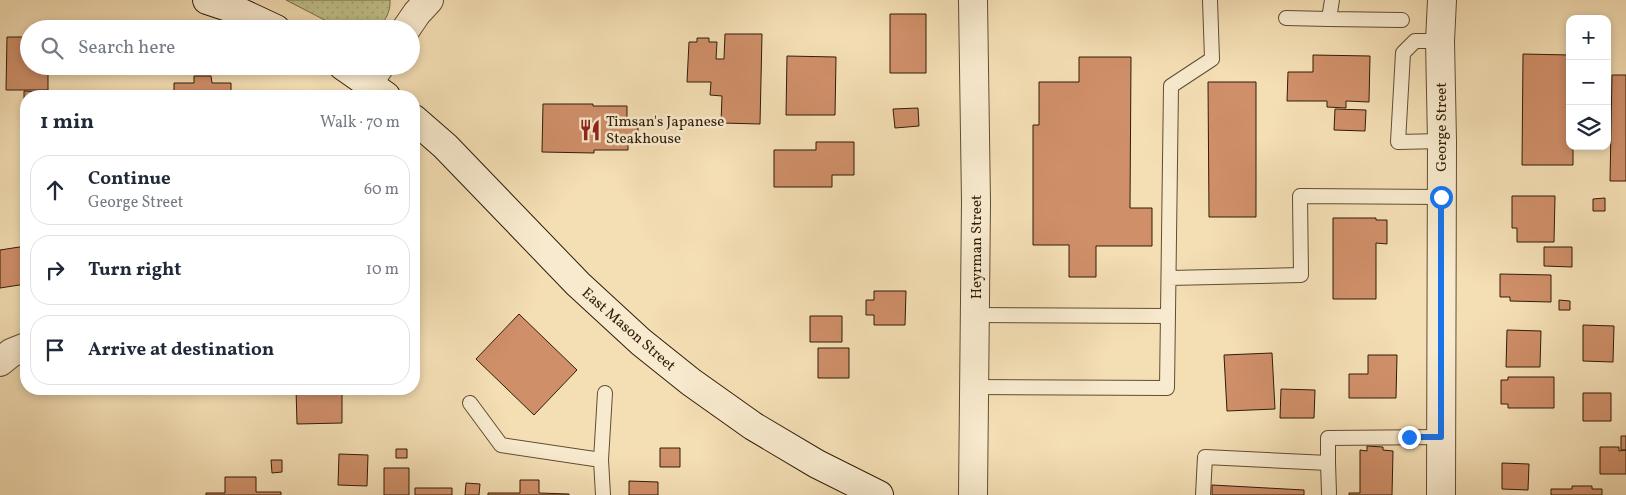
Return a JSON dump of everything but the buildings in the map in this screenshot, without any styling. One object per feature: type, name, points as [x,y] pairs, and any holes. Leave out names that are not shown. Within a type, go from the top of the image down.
[{"type":"street","points":[[207,0],[231,8],[257,20]]},
{"type":"street","points":[[412,20],[429,0]]},
{"type":"street","name":"Heyrman Street","points":[[973,0],[976,202],[974,495]]},
{"type":"street","name":"George Street","points":[[1441,495],[1442,142],[1440,41],[1442,0]]},
{"type":"street","points":[[363,75],[378,82]]},
{"type":"street","name":"East Mason Street","points":[[420,124],[445,146],[578,284],[648,348],[691,382],[753,426],[818,464],[879,495]]},
{"type":"street","points":[[0,362],[20,350]]},
{"type":"lane","points":[[974,387],[1167,388],[1171,86],[1212,59],[1210,0]]},
{"type":"lane","points":[[1329,19],[1332,0]]},
{"type":"lane","points":[[1286,18],[1402,20]]},
{"type":"lane","points":[[1440,41],[1415,41],[1403,53],[1398,142],[1442,142]]},
{"type":"lane","points":[[1169,278],[1301,275],[1300,196],[1441,197]]},
{"type":"lane","points":[[976,315],[1168,316]]},
{"type":"lane","points":[[603,495],[602,460],[605,394]]},
{"type":"lane","points":[[470,403],[501,445],[602,460]]},
{"type":"lane","points":[[1329,493],[1328,438],[1441,437]]},
{"type":"lane","points":[[1203,495],[1205,457],[1328,463]]},
{"type":"green space","points":[[286,0],[390,0],[390,8],[385,20],[325,20]]},
{"type":"place","name":"Timsan's Japanese Steakhouse","points":[[590,130]]},
{"type":"route","points":[[1409,437],[1441,437],[1441,197]]}]
